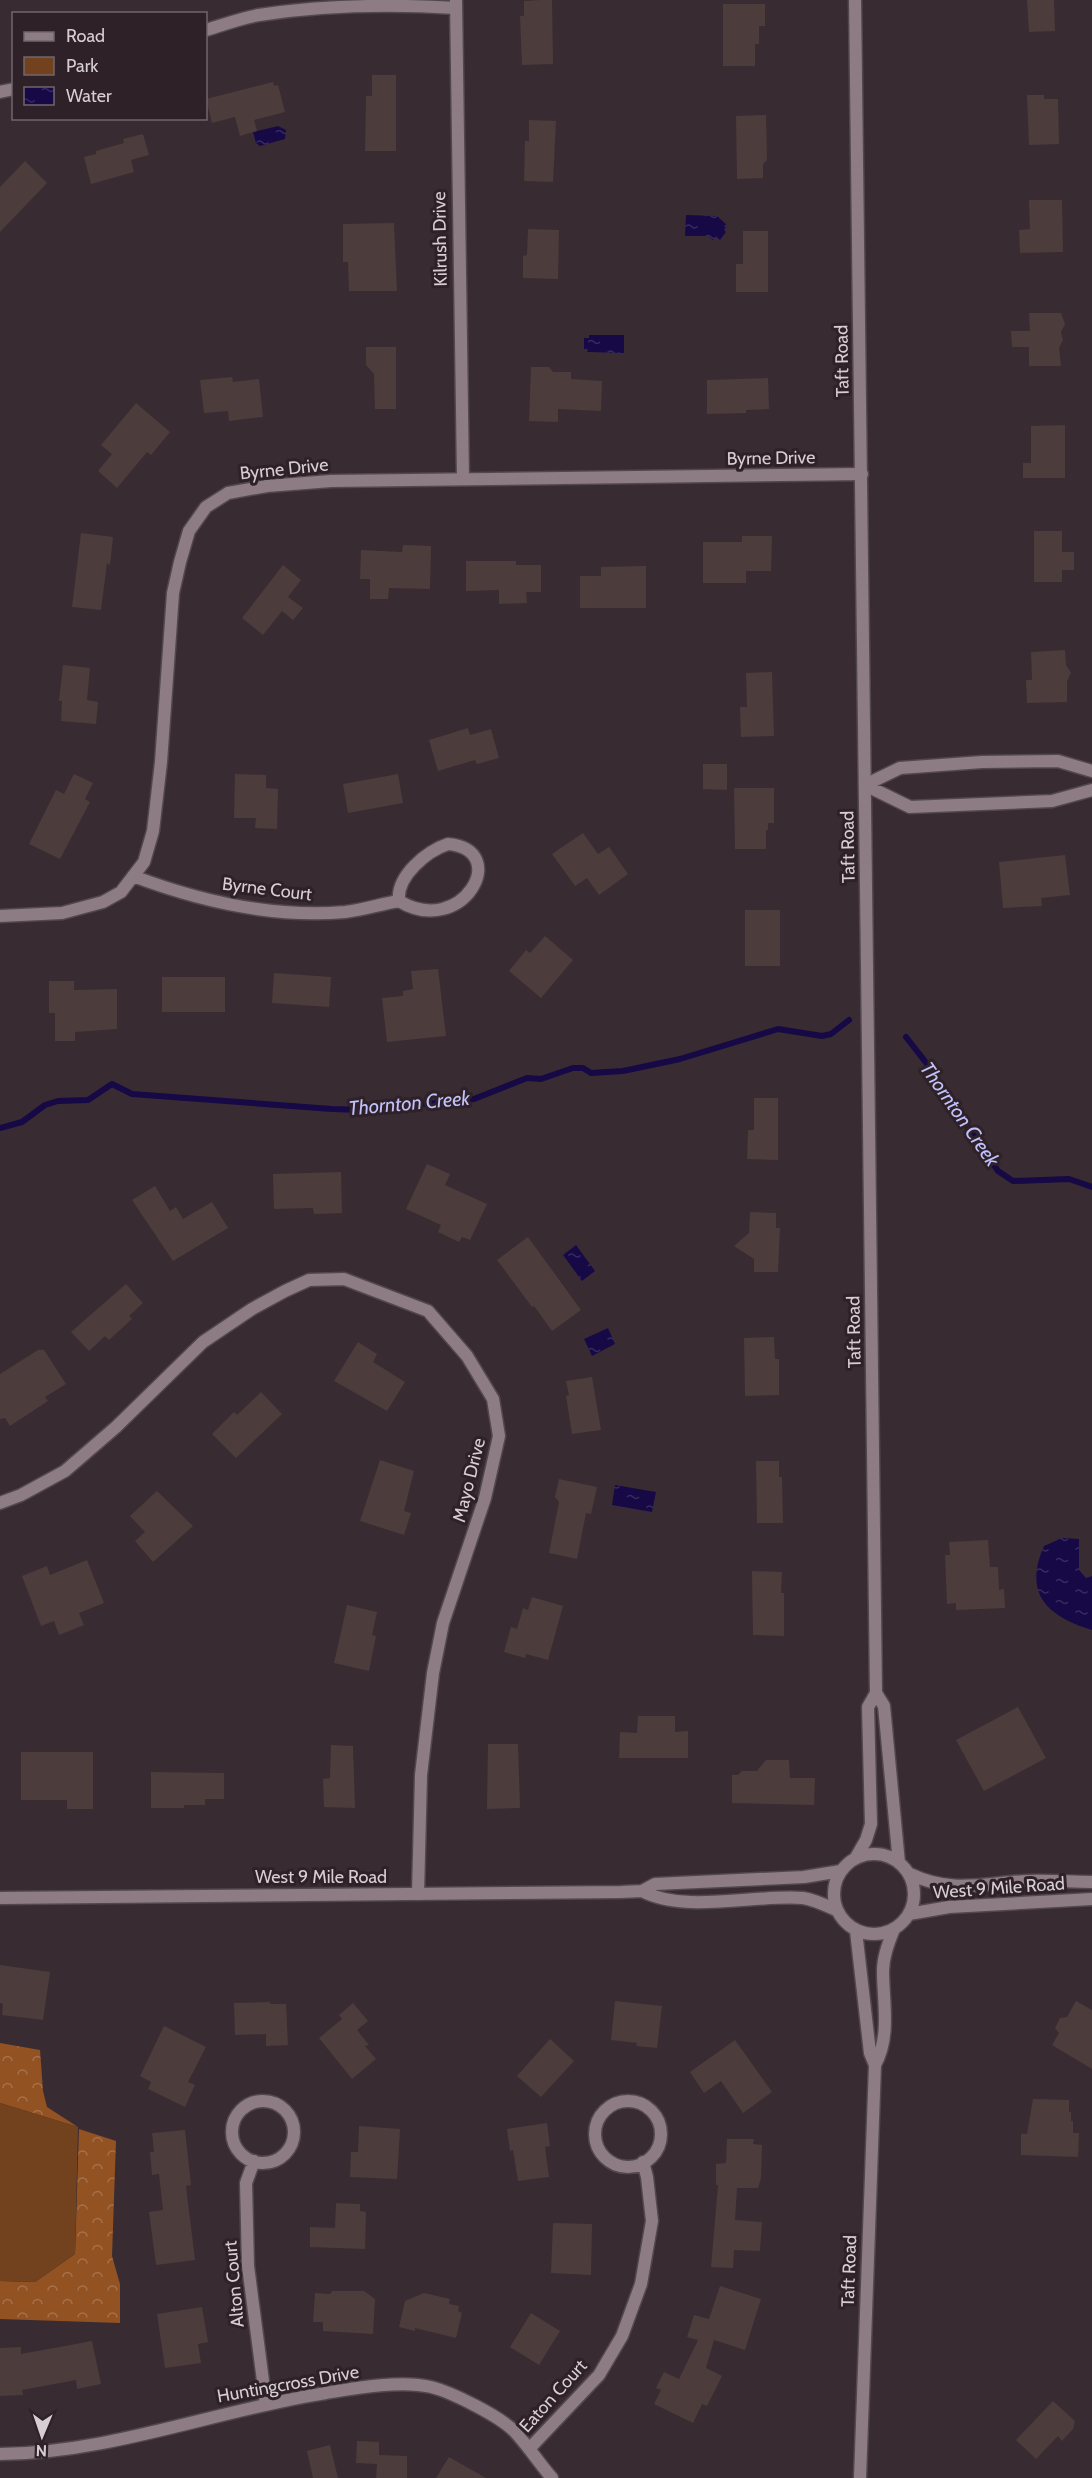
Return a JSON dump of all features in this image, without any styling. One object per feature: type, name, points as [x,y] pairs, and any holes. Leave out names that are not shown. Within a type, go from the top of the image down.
[{"type":"street","name":"Taft Road","points":[[855,0],[876,1693],[868,1707],[871,1824],[866,1840],[855,1859]]},
{"type":"street","points":[[207,30],[257,16],[348,7],[456,4]]},
{"type":"street","name":"Kilrush Drive","points":[[456,4],[463,478]]},
{"type":"street","name":"Byrne Drive","points":[[0,916],[62,913],[103,902],[121,891],[144,862],[153,831],[161,762],[173,593],[189,531],[206,507],[228,493],[267,486],[331,481],[862,474]]},
{"type":"street","points":[[865,785],[900,768],[982,762],[1058,761],[1092,771]]},
{"type":"street","points":[[865,785],[910,807],[1052,801],[1092,790]]},
{"type":"street","points":[[448,844],[461,846],[472,854],[478,866],[477,880],[465,899],[456,905],[424,909],[412,908],[399,900],[398,893],[404,881],[422,858],[435,849],[448,844]]},
{"type":"street","name":"Byrne Court","points":[[133,876],[201,898],[262,909],[311,913],[347,912],[399,900]]},
{"type":"street","name":"Mayo Drive","points":[[0,1503],[21,1495],[65,1471],[116,1427],[203,1342],[252,1309],[309,1280],[344,1279],[428,1311],[467,1356],[493,1399],[499,1436],[482,1508],[443,1623],[433,1673],[421,1775],[418,1894]]},
{"type":"street","name":"Taft Road","points":[[876,1693],[884,1706],[899,1863]]},
{"type":"street","points":[[879,1856],[899,1863],[910,1874],[914,1888],[909,1914],[894,1929],[882,1934],[856,1930],[847,1924],[838,1911],[835,1898],[836,1884],[841,1871],[855,1859],[879,1856]]},
{"type":"street","name":"West 9 Mile Road","points":[[642,1892],[655,1884],[804,1877],[841,1871]]},
{"type":"street","name":"West 9 Mile Road","points":[[910,1874],[927,1882],[949,1887],[1030,1881],[1092,1882]]},
{"type":"street","name":"West 9 Mile Road","points":[[0,1898],[642,1892],[657,1899],[708,1901],[804,1899],[820,1902],[838,1911]]},
{"type":"street","name":"West 9 Mile Road","points":[[909,1914],[949,1907],[1092,1899]]},
{"type":"street","name":"Taft Road","points":[[860,2478],[875,2065],[882,2052],[885,2008],[883,1968],[887,1946],[894,1929]]},
{"type":"street","name":"Taft Road","points":[[856,1930],[870,2054],[875,2065]]},
{"type":"street","points":[[628,2100],[639,2102],[654,2113],[661,2125],[662,2136],[659,2147],[653,2156],[643,2162],[634,2167],[623,2167],[604,2156],[598,2147],[596,2126],[600,2116],[617,2102],[628,2100]]},
{"type":"street","points":[[270,2101],[280,2105],[288,2113],[295,2134],[292,2144],[277,2160],[267,2163],[254,2161],[239,2153],[231,2135],[231,2125],[241,2109],[250,2103],[270,2101]]},
{"type":"street","name":"Alton Court","points":[[254,2161],[246,2183],[248,2266],[266,2404]]},
{"type":"street","name":"Eaton Court","points":[[529,2449],[599,2374],[622,2336],[641,2284],[652,2221],[643,2162]]},
{"type":"street","name":"Huntingcross Drive","points":[[0,2454],[64,2449],[169,2428],[266,2404],[351,2389],[397,2386],[430,2387],[475,2406],[513,2430],[552,2478]]},
{"type":"green space","points":[[0,2043],[40,2050],[43,2091],[47,2107],[78,2127],[0,2103]]},
{"type":"green space","points":[[0,2103],[78,2127],[75,2254],[35,2282],[0,2281]]},
{"type":"green space","points":[[79,2129],[116,2141],[112,2256],[120,2284],[120,2323],[0,2319],[0,2281],[35,2282],[75,2254]]},
{"type":"water","points":[[278,126],[286,130],[285,139],[260,146],[256,143],[253,132]]},
{"type":"water","points":[[686,215],[717,216],[727,225],[724,230],[726,232],[720,240],[716,237],[713,240],[708,236],[685,236]]},
{"type":"water","points":[[589,335],[624,335],[624,353],[587,352],[588,349],[584,349],[584,338],[589,338]]},
{"type":"water","points":[[576,1245],[595,1271],[582,1281],[563,1255]]},
{"type":"water","points":[[608,1328],[615,1344],[592,1356],[584,1339]]},
{"type":"water","points":[[615,1485],[656,1492],[652,1512],[612,1505]]},
{"type":"water","points":[[1062,1538],[1079,1539],[1079,1570],[1086,1578],[1092,1576],[1092,1630],[1063,1618],[1052,1610],[1043,1601],[1038,1590],[1036,1577],[1044,1546]]},
{"type":"building","points":[[552,0],[553,64],[522,65],[520,16],[524,16],[524,1]]},
{"type":"building","points":[[1027,0],[1054,0],[1055,31],[1029,32]]},
{"type":"building","points":[[723,4],[765,4],[765,26],[759,26],[759,44],[755,44],[755,66],[723,66]]},
{"type":"building","points":[[372,75],[396,75],[396,151],[365,151],[366,96],[372,96]]},
{"type":"building","points":[[273,82],[274,86],[278,85],[285,112],[254,120],[257,131],[240,136],[235,117],[212,123],[207,99]]},
{"type":"building","points":[[1027,95],[1044,95],[1044,99],[1058,99],[1059,144],[1029,145]]},
{"type":"building","points":[[766,115],[767,160],[763,164],[763,178],[737,179],[736,116]]},
{"type":"building","points":[[529,120],[556,121],[553,182],[524,181],[525,141],[529,141]]},
{"type":"building","points":[[143,134],[149,155],[131,160],[134,172],[91,184],[84,157],[124,143],[123,139]]},
{"type":"building","points":[[25,161],[47,183],[0,232],[0,187]]},
{"type":"building","points":[[1029,200],[1062,200],[1063,252],[1020,253],[1019,230],[1030,229]]},
{"type":"building","points":[[394,223],[397,291],[349,291],[348,262],[343,262],[343,224]]},
{"type":"building","points":[[528,229],[559,230],[558,279],[523,278],[523,256],[527,255]]},
{"type":"building","points":[[743,231],[768,231],[768,292],[736,292],[736,264],[743,264]]},
{"type":"building","points":[[1029,313],[1061,313],[1065,324],[1061,332],[1063,340],[1059,348],[1061,366],[1029,366],[1029,347],[1012,347],[1011,331],[1030,331]]},
{"type":"building","points":[[366,347],[396,347],[396,409],[375,409],[374,374],[366,365]]},
{"type":"building","points":[[531,367],[549,367],[553,372],[571,372],[571,379],[602,381],[601,411],[558,409],[558,422],[529,421]]},
{"type":"building","points":[[232,377],[233,382],[259,379],[263,417],[229,421],[228,411],[204,413],[200,380]]},
{"type":"building","points":[[768,378],[769,409],[746,410],[746,413],[707,414],[707,380]]},
{"type":"building","points":[[136,403],[170,432],[151,455],[147,452],[117,488],[98,471],[112,454],[101,445]]},
{"type":"building","points":[[1065,425],[1065,478],[1023,478],[1023,463],[1031,463],[1031,426]]},
{"type":"building","points":[[1034,531],[1062,531],[1062,552],[1074,552],[1074,570],[1062,570],[1062,582],[1034,582]]},
{"type":"building","points":[[81,533],[113,537],[101,610],[72,607]]},
{"type":"building","points":[[742,536],[772,536],[771,571],[746,571],[746,583],[703,583],[703,542],[742,542]]},
{"type":"building","points":[[403,545],[431,546],[430,589],[389,588],[388,599],[370,599],[370,579],[360,579],[361,550],[402,552]]},
{"type":"building","points":[[466,561],[516,561],[516,565],[541,565],[541,592],[526,592],[527,603],[499,604],[499,590],[466,591]]},
{"type":"building","points":[[283,565],[301,580],[288,597],[303,608],[293,620],[282,611],[263,635],[242,618]]},
{"type":"building","points":[[646,566],[646,608],[580,608],[580,576],[601,576],[601,567]]},
{"type":"building","points":[[1065,650],[1066,665],[1071,673],[1067,681],[1067,702],[1027,703],[1026,680],[1032,680],[1031,652]]},
{"type":"building","points":[[63,665],[90,668],[87,700],[98,702],[96,724],[61,721],[62,701],[59,701]]},
{"type":"building","points":[[772,672],[774,736],[741,737],[740,707],[747,707],[746,673]]},
{"type":"building","points":[[468,728],[470,735],[491,729],[499,758],[477,764],[475,760],[438,771],[429,740]]},
{"type":"building","points":[[703,764],[727,764],[727,790],[703,789]]},
{"type":"building","points":[[74,774],[93,783],[85,799],[90,802],[60,859],[29,844],[56,790],[64,794]]},
{"type":"building","points":[[235,774],[266,775],[266,788],[278,789],[277,829],[255,828],[256,818],[234,818]]},
{"type":"building","points":[[398,774],[403,803],[348,813],[343,784]]},
{"type":"building","points":[[734,788],[774,788],[774,823],[768,823],[766,849],[735,849]]},
{"type":"building","points":[[583,833],[598,854],[609,847],[628,874],[599,895],[587,878],[575,886],[552,854]]},
{"type":"building","points":[[1065,855],[1070,895],[1041,898],[1042,906],[1003,908],[999,862]]},
{"type":"building","points":[[745,910],[780,910],[780,966],[745,966]]},
{"type":"building","points":[[545,936],[573,960],[541,998],[509,971],[526,950],[530,953]]},
{"type":"building","points":[[438,969],[446,1036],[387,1042],[382,998],[403,996],[403,991],[413,989],[411,971]]},
{"type":"building","points":[[274,973],[331,977],[329,1007],[272,1003]]},
{"type":"building","points":[[162,977],[225,977],[225,1012],[162,1012]]},
{"type":"building","points":[[49,981],[74,981],[74,990],[117,989],[117,1029],[75,1032],[75,1041],[55,1041],[55,1013],[49,1013]]},
{"type":"building","points":[[754,1098],[778,1098],[778,1160],[747,1159],[748,1130],[754,1130]]},
{"type":"building","points":[[427,1164],[450,1174],[445,1185],[487,1204],[470,1240],[462,1237],[459,1242],[438,1232],[441,1225],[406,1209]]},
{"type":"building","points":[[341,1172],[342,1213],[314,1214],[313,1208],[274,1209],[273,1174]]},
{"type":"building","points":[[155,1186],[170,1211],[176,1207],[183,1219],[212,1202],[228,1228],[173,1261],[132,1200]]},
{"type":"building","points":[[750,1212],[776,1213],[776,1228],[780,1228],[778,1272],[754,1272],[754,1259],[734,1246],[749,1233]]},
{"type":"building","points":[[528,1237],[581,1310],[552,1331],[497,1260]]},
{"type":"building","points":[[126,1284],[143,1303],[129,1316],[132,1319],[109,1340],[105,1336],[89,1351],[71,1332]]},
{"type":"building","points":[[774,1337],[775,1359],[779,1359],[779,1395],[745,1396],[744,1338]]},
{"type":"building","points":[[358,1342],[377,1354],[373,1362],[405,1382],[387,1411],[334,1381]]},
{"type":"building","points":[[38,1350],[44,1350],[66,1384],[45,1397],[48,1401],[10,1426],[5,1418],[0,1419],[0,1374]]},
{"type":"building","points":[[592,1377],[601,1430],[572,1434],[566,1381]]},
{"type":"building","points":[[261,1392],[282,1414],[236,1458],[212,1434],[234,1412],[237,1415]]},
{"type":"building","points":[[380,1460],[414,1471],[404,1511],[411,1513],[404,1535],[360,1521]]},
{"type":"building","points":[[756,1461],[779,1461],[779,1477],[782,1477],[783,1523],[757,1523]]},
{"type":"building","points":[[559,1479],[597,1487],[591,1514],[586,1513],[577,1559],[549,1553],[559,1502],[555,1497]]},
{"type":"building","points":[[157,1491],[193,1526],[153,1562],[135,1541],[145,1532],[130,1516]]},
{"type":"building","points":[[988,1540],[990,1567],[998,1567],[999,1590],[1004,1589],[1005,1608],[956,1610],[956,1603],[947,1604],[945,1555],[950,1555],[949,1542]]},
{"type":"building","points":[[87,1560],[104,1603],[79,1613],[84,1625],[59,1635],[54,1621],[41,1626],[22,1576],[47,1566],[50,1575]]},
{"type":"building","points":[[752,1571],[782,1572],[784,1636],[753,1635]]},
{"type":"building","points":[[532,1597],[563,1606],[548,1660],[526,1654],[525,1658],[504,1652],[511,1627],[517,1629],[523,1608],[528,1610]]},
{"type":"building","points":[[347,1605],[377,1612],[372,1635],[376,1636],[369,1671],[334,1663]]},
{"type":"building","points":[[1018,1707],[1046,1758],[984,1791],[956,1740]]},
{"type":"building","points":[[638,1716],[675,1716],[675,1732],[688,1731],[688,1758],[619,1758],[620,1732],[637,1733]]},
{"type":"building","points":[[488,1744],[518,1744],[520,1808],[487,1809]]},
{"type":"building","points":[[331,1745],[353,1746],[355,1808],[324,1807],[323,1779],[330,1778]]},
{"type":"building","points":[[21,1752],[93,1752],[93,1809],[67,1809],[67,1800],[21,1800]]},
{"type":"building","points":[[766,1760],[789,1760],[790,1778],[815,1778],[814,1805],[732,1803],[732,1775],[738,1775],[742,1771],[757,1771]]},
{"type":"building","points":[[151,1772],[224,1773],[224,1799],[205,1799],[205,1805],[184,1805],[184,1808],[151,1808]]},
{"type":"building","points":[[0,1965],[50,1972],[43,2020],[2,2015]]},
{"type":"building","points":[[615,2001],[662,2006],[657,2048],[611,2040]]},
{"type":"building","points":[[1076,2001],[1092,2010],[1092,2069],[1052,2045],[1059,2033],[1055,2028],[1060,2018],[1067,2017]]},
{"type":"building","points":[[270,2002],[270,2004],[286,2004],[288,2045],[266,2046],[266,2034],[235,2035],[234,2003]]},
{"type":"building","points":[[353,2003],[368,2021],[357,2030],[369,2045],[365,2046],[376,2059],[352,2079],[319,2038],[342,2019],[339,2015]]},
{"type":"building","points":[[164,2026],[206,2047],[188,2082],[195,2085],[185,2107],[148,2089],[151,2082],[140,2076]]},
{"type":"building","points":[[550,2039],[574,2061],[541,2097],[517,2076]]},
{"type":"building","points":[[735,2040],[772,2092],[743,2113],[721,2081],[704,2093],[690,2072]]},
{"type":"building","points":[[1033,2099],[1069,2100],[1073,2133],[1079,2133],[1078,2157],[1021,2155],[1021,2134],[1027,2134]]},
{"type":"building","points":[[547,2123],[550,2146],[545,2147],[549,2177],[518,2181],[507,2129]]},
{"type":"building","points":[[359,2126],[400,2129],[397,2179],[350,2177],[351,2152],[358,2152]]},
{"type":"building","points":[[185,2130],[191,2185],[186,2186],[195,2260],[156,2265],[149,2212],[163,2210],[159,2174],[152,2175],[150,2152],[154,2152],[152,2133]]},
{"type":"building","points":[[727,2139],[754,2139],[753,2144],[762,2145],[761,2178],[758,2188],[737,2188],[735,2220],[762,2222],[760,2251],[734,2250],[733,2268],[711,2267],[718,2185],[716,2185],[716,2164],[726,2163]]},
{"type":"building","points":[[336,2203],[360,2204],[360,2211],[366,2212],[365,2249],[310,2247],[310,2227],[335,2228]]},
{"type":"building","points":[[553,2223],[592,2224],[591,2275],[551,2273]]},
{"type":"building","points":[[720,2286],[761,2299],[745,2350],[714,2340],[706,2368],[722,2376],[707,2406],[702,2404],[693,2423],[654,2404],[661,2390],[656,2388],[664,2372],[679,2379],[698,2340],[687,2337],[694,2315],[709,2319]]},
{"type":"building","points":[[332,2291],[364,2291],[375,2299],[373,2334],[323,2331],[323,2322],[313,2322],[315,2293],[330,2294]]},
{"type":"building","points":[[424,2293],[450,2299],[449,2304],[459,2306],[458,2311],[462,2313],[456,2338],[415,2328],[415,2331],[399,2327],[405,2301]]},
{"type":"building","points":[[202,2307],[208,2342],[198,2344],[201,2363],[165,2368],[157,2314]]},
{"type":"building","points":[[531,2313],[560,2331],[539,2365],[510,2347]]},
{"type":"building","points":[[92,2341],[101,2384],[77,2389],[76,2380],[22,2390],[23,2395],[0,2396],[0,2348],[21,2347],[21,2354]]},
{"type":"building","points":[[1053,2401],[1075,2421],[1073,2429],[1062,2441],[1058,2436],[1036,2459],[1016,2440]]},
{"type":"building","points":[[357,2441],[379,2442],[379,2455],[407,2456],[407,2478],[376,2478],[377,2464],[356,2463]]},
{"type":"building","points":[[330,2445],[338,2478],[313,2478],[307,2451]]},
{"type":"building","points":[[449,2457],[486,2478],[436,2478]]},
{"type":"waterway","name":"Thornton Creek","points":[[0,1128],[22,1122],[45,1105],[58,1101],[88,1100],[112,1084],[132,1094],[332,1109],[365,1110],[376,1103],[426,1104],[474,1099],[527,1078],[541,1079],[573,1068],[583,1068],[591,1073],[623,1071],[680,1059],[778,1029],[822,1036],[831,1034],[849,1020]]},
{"type":"waterway","name":"Thornton Creek","points":[[906,1037],[931,1069],[941,1088],[998,1171],[1013,1181],[1069,1179],[1092,1187]]}]
